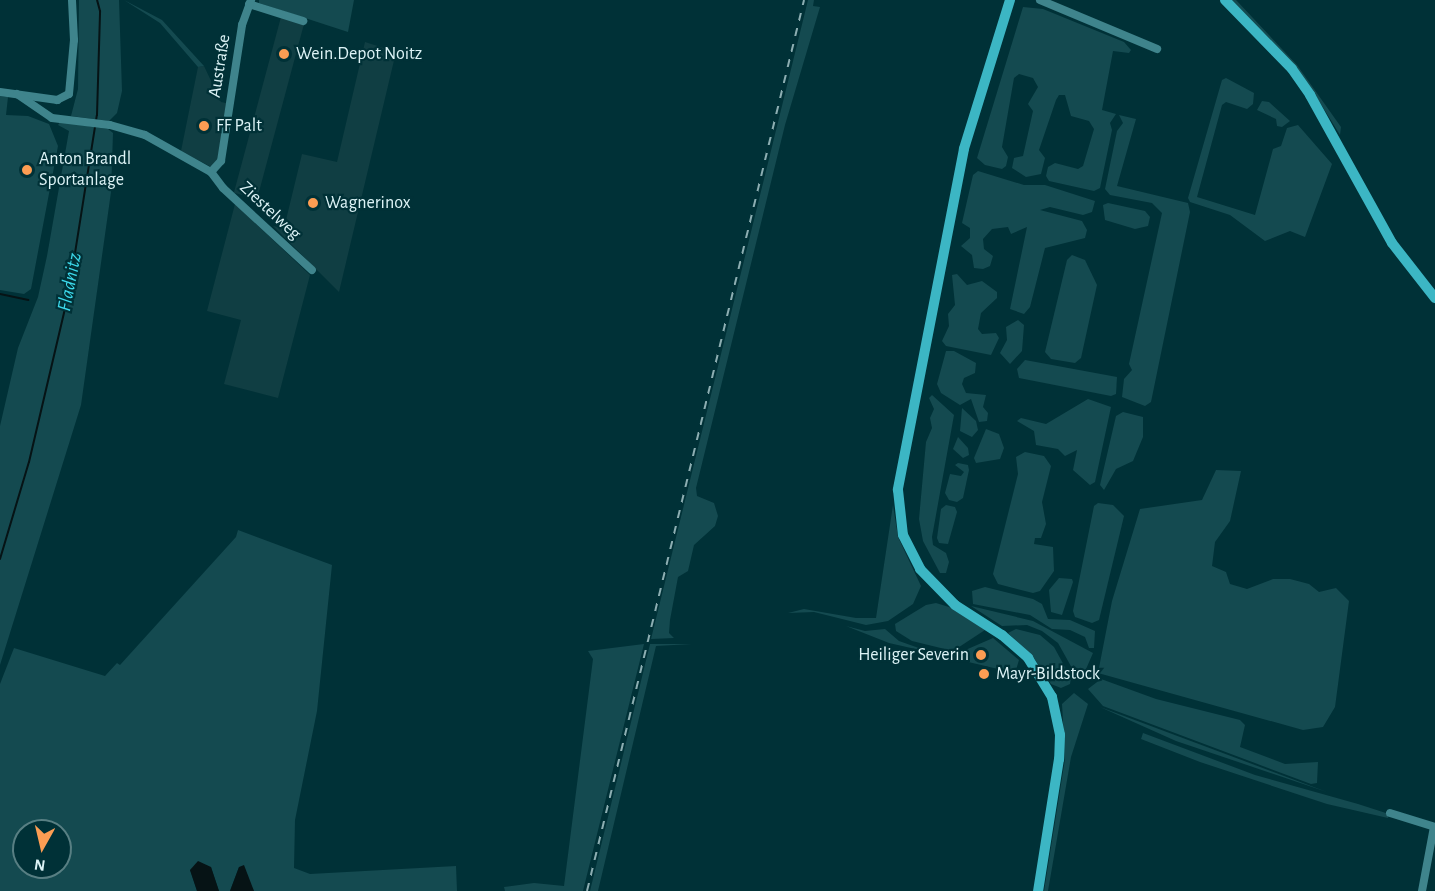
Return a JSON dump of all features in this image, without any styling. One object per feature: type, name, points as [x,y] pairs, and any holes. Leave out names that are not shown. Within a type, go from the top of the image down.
[{"type":"main road","points":[[1010,0],[964,149],[898,490],[903,535],[920,569],[942,594],[1002,635],[1039,672],[1057,716],[1059,759],[1038,891]]},
{"type":"main road","points":[[1225,0],[1292,69],[1310,95],[1392,243],[1435,298]]},
{"type":"street","points":[[0,92],[64,99],[72,88],[72,0]]},
{"type":"street","points":[[1040,0],[1157,49]]},
{"type":"street","points":[[250,2],[303,21]]},
{"type":"street","name":"Austraße","points":[[211,172],[218,169],[224,149],[240,34],[250,2]]},
{"type":"street","points":[[17,94],[52,118],[114,126],[145,135],[211,172]]},
{"type":"street","name":"Ziestelweg","points":[[211,172],[223,188],[312,270]]},
{"type":"street","points":[[1390,813],[1434,827],[1422,891]]},
{"type":"shaded area","points":[[79,0],[119,0],[122,91],[117,113],[109,121],[71,116],[78,89]]},
{"type":"shaded area","points":[[124,0],[162,20],[204,66],[198,67],[160,23]]},
{"type":"shaded area","points":[[259,0],[354,0],[348,32],[259,3]]},
{"type":"shaded area","points":[[808,0],[814,0],[813,6],[820,7],[785,125],[696,488],[697,496],[714,503],[718,516],[715,526],[694,545],[688,571],[678,577],[669,633],[674,638],[651,639]]},
{"type":"shaded area","points":[[1231,0],[1236,0],[1297,65],[1341,127],[1340,135],[1319,101]]},
{"type":"shaded area","points":[[1023,7],[1043,9],[1124,42],[1131,50],[1129,53],[1113,51],[1102,110],[1116,114],[1110,123],[1112,130],[1100,188],[1094,191],[1049,181],[1046,176],[1048,167],[1055,163],[1078,169],[1083,166],[1094,129],[1089,121],[1071,116],[1065,95],[1059,95],[1056,100],[1039,150],[1045,158],[1041,174],[1026,177],[1012,168],[1014,158],[1023,156],[1033,111],[1028,104],[1038,87],[1033,78],[1019,74],[1014,78],[1002,147],[1008,157],[1006,166],[1002,169],[985,165],[977,158]]},
{"type":"shaded area","points":[[281,17],[304,23],[257,199],[234,193]]},
{"type":"shaded area","points":[[365,42],[396,52],[339,292],[273,226],[278,227],[286,220],[302,154],[337,162]]},
{"type":"shaded area","points":[[204,66],[221,102],[226,103],[218,159],[211,167],[181,151],[198,67]]},
{"type":"shaded area","points":[[1226,78],[1254,93],[1253,104],[1247,109],[1226,102],[1222,105],[1197,197],[1255,215],[1273,149],[1281,146],[1287,128],[1298,125],[1332,164],[1305,237],[1290,231],[1265,241],[1230,215],[1190,202],[1188,198],[1222,80]]},
{"type":"shaded area","name":"Anton Brandl Sportanlage","points":[[0,96],[8,97],[6,115],[28,116],[49,124],[58,146],[31,289],[24,294],[0,290]]},
{"type":"shaded area","points":[[1262,101],[1269,102],[1290,121],[1282,127],[1277,126],[1276,119],[1257,110]]},
{"type":"shaded area","points":[[1119,115],[1136,119],[1117,186],[1188,203],[1190,212],[1151,402],[1145,406],[1122,397],[1124,379],[1132,370],[1129,364],[1162,213],[1152,203],[1110,195],[1105,189],[1117,131],[1123,123]]},
{"type":"shaded area","points":[[60,122],[108,129],[113,133],[111,192],[81,405],[0,665],[0,426],[18,348],[38,297],[47,256],[69,131],[58,125]]},
{"type":"shaded area","points":[[978,171],[1024,185],[1045,185],[1095,201],[1092,212],[1083,215],[1050,207],[1040,210],[1082,221],[1087,230],[1085,238],[1045,248],[1030,307],[1024,314],[1010,309],[1027,227],[1011,234],[1008,227],[992,229],[983,239],[984,249],[993,256],[990,266],[983,269],[974,268],[972,255],[961,246],[970,238],[970,228],[962,223],[973,175]]},
{"type":"shaded area","points":[[1108,203],[1145,211],[1150,217],[1148,226],[1135,229],[1105,220],[1103,205]]},
{"type":"shaded area","points":[[235,204],[310,275],[278,398],[224,384],[241,320],[207,311]]},
{"type":"shaded area","points":[[1072,255],[1085,260],[1097,285],[1081,358],[1075,363],[1051,359],[1045,352],[1067,260]]},
{"type":"shaded area","points":[[957,274],[967,285],[982,281],[997,292],[997,298],[981,313],[978,329],[982,334],[996,333],[999,338],[991,355],[946,346],[942,341],[949,326],[948,314],[955,305],[952,275]]},
{"type":"shaded area","points":[[1018,320],[1024,325],[1022,351],[1010,364],[1000,353],[1007,340],[1006,327]]},
{"type":"shaded area","points":[[946,351],[954,351],[976,363],[975,373],[964,378],[962,384],[966,393],[986,395],[983,407],[988,413],[987,421],[979,422],[971,399],[960,405],[941,393],[937,384]]},
{"type":"shaded area","points":[[1025,360],[1117,377],[1116,394],[1111,396],[1019,378],[1017,369]]},
{"type":"shaded area","points":[[932,395],[954,415],[932,537],[933,545],[946,553],[949,562],[946,573],[940,573],[923,541],[919,519],[926,442],[932,428],[930,418],[934,409],[929,398]]},
{"type":"shaded area","points":[[1088,399],[1111,407],[1095,482],[1090,485],[1073,470],[1077,450],[1065,456],[1058,449],[1036,445],[1034,431],[1017,421],[1021,418],[1046,424]]},
{"type":"shaded area","points":[[962,408],[976,421],[978,430],[972,437],[960,431]]},
{"type":"shaded area","points":[[1123,412],[1143,417],[1143,437],[1133,461],[1116,469],[1104,490],[1100,485],[1116,416]]},
{"type":"shaded area","points":[[986,429],[999,434],[1004,448],[1000,459],[976,463],[974,458]]},
{"type":"shaded area","points":[[958,437],[968,448],[969,455],[963,458],[953,449]]},
{"type":"shaded area","points":[[1025,452],[1044,456],[1051,466],[1042,502],[1046,524],[1041,538],[1035,538],[1034,544],[1053,547],[1054,571],[1040,591],[1033,593],[998,584],[993,574],[1018,474],[1016,457]]},
{"type":"shaded area","points":[[958,463],[968,465],[969,470],[963,498],[957,502],[949,500],[945,493],[950,474],[961,476],[964,472],[955,465]]},
{"type":"shaded area","points":[[1216,470],[1241,471],[1230,521],[1215,542],[1212,566],[1226,572],[1230,584],[1247,589],[1273,579],[1290,579],[1309,584],[1319,592],[1336,588],[1349,601],[1335,707],[1323,727],[1303,730],[1098,673],[1112,601],[1140,509],[1202,500]]},
{"type":"shaded area","points":[[1098,503],[1113,505],[1124,516],[1099,620],[1092,623],[1075,617],[1073,611],[1094,506]]},
{"type":"shaded area","points":[[893,505],[898,537],[921,586],[913,604],[888,621],[866,625],[814,612],[788,613],[804,609],[856,618],[876,618]]},
{"type":"shaded area","points":[[946,505],[955,507],[957,512],[948,544],[939,543],[937,538],[941,509]]},
{"type":"shaded area","points":[[238,530],[332,565],[317,711],[295,820],[294,868],[310,874],[456,866],[457,891],[254,891],[239,867],[230,891],[219,891],[211,867],[190,870],[197,891],[0,891],[0,684],[14,648],[105,676],[117,663],[120,665],[236,537]]},
{"type":"shaded area","points":[[1059,578],[1072,579],[1073,582],[1062,615],[1051,612],[1049,590]]},
{"type":"shaded area","points":[[985,587],[1033,599],[1042,604],[1048,619],[1070,620],[1095,631],[1094,648],[1089,648],[1085,637],[1070,630],[1052,629],[1030,615],[973,604],[972,591]]},
{"type":"shaded area","points":[[936,603],[949,607],[985,630],[953,651],[912,641],[896,631],[895,624],[926,605]]},
{"type":"shaded area","points":[[971,606],[1033,621],[1093,653],[1083,676],[1077,677],[1058,643],[1042,631],[1027,625],[1002,626]]},
{"type":"shaded area","points":[[846,626],[865,631],[885,629],[899,641],[933,653],[889,643]]},
{"type":"shaded area","points":[[1016,629],[1040,635],[1054,647],[1071,678],[1070,684],[1061,688],[1051,684],[1032,655],[1008,633]]},
{"type":"shaded area","points":[[993,638],[1019,660],[1015,673],[943,656],[954,655]]},
{"type":"shaded area","points":[[644,644],[583,891],[505,891],[504,887],[534,883],[564,886],[593,659],[588,651]]},
{"type":"shaded area","points":[[650,644],[692,644],[656,646],[598,891],[590,891]]},
{"type":"shaded area","points":[[1101,679],[1156,699],[1240,720],[1245,725],[1240,747],[1285,764],[1318,762],[1317,783],[1311,784],[1103,706],[1088,689]]},
{"type":"shaded area","points":[[1074,693],[1088,704],[1071,757],[1048,891],[1044,891],[1065,759],[1062,704]]},
{"type":"shaded area","points":[[1100,707],[1327,792],[1176,741]]},
{"type":"shaded area","points":[[1143,733],[1255,775],[1389,814],[1388,818],[1327,804],[1200,762],[1141,739]]},
{"type":"shaded area","points":[[198,861],[211,867],[219,891],[197,891],[190,870]]},
{"type":"shaded area","points":[[244,865],[254,891],[230,891],[239,867]]},
{"type":"waterway","name":"Fladnitz","points":[[0,559],[29,462],[69,291],[97,115],[100,11],[97,0]]},
{"type":"waterway","points":[[0,294],[28,300]]},
{"type":"waterway","name":"Fladnitz","points":[[59,306],[65,307]]},
{"type":"railway","points":[[587,891],[804,0]]},
{"type":"place","name":"Wein.Depot Noitz","points":[[284,54]]},
{"type":"place","name":"FF Palt","points":[[204,126]]},
{"type":"place","name":"Anton Brandl Sportanlage","points":[[27,170]]},
{"type":"place","name":"Wagnerinox","points":[[313,203]]},
{"type":"place","name":"Heiliger Severin","points":[[981,655]]},
{"type":"place","name":"Mayr-Bildstock","points":[[984,674]]}]
